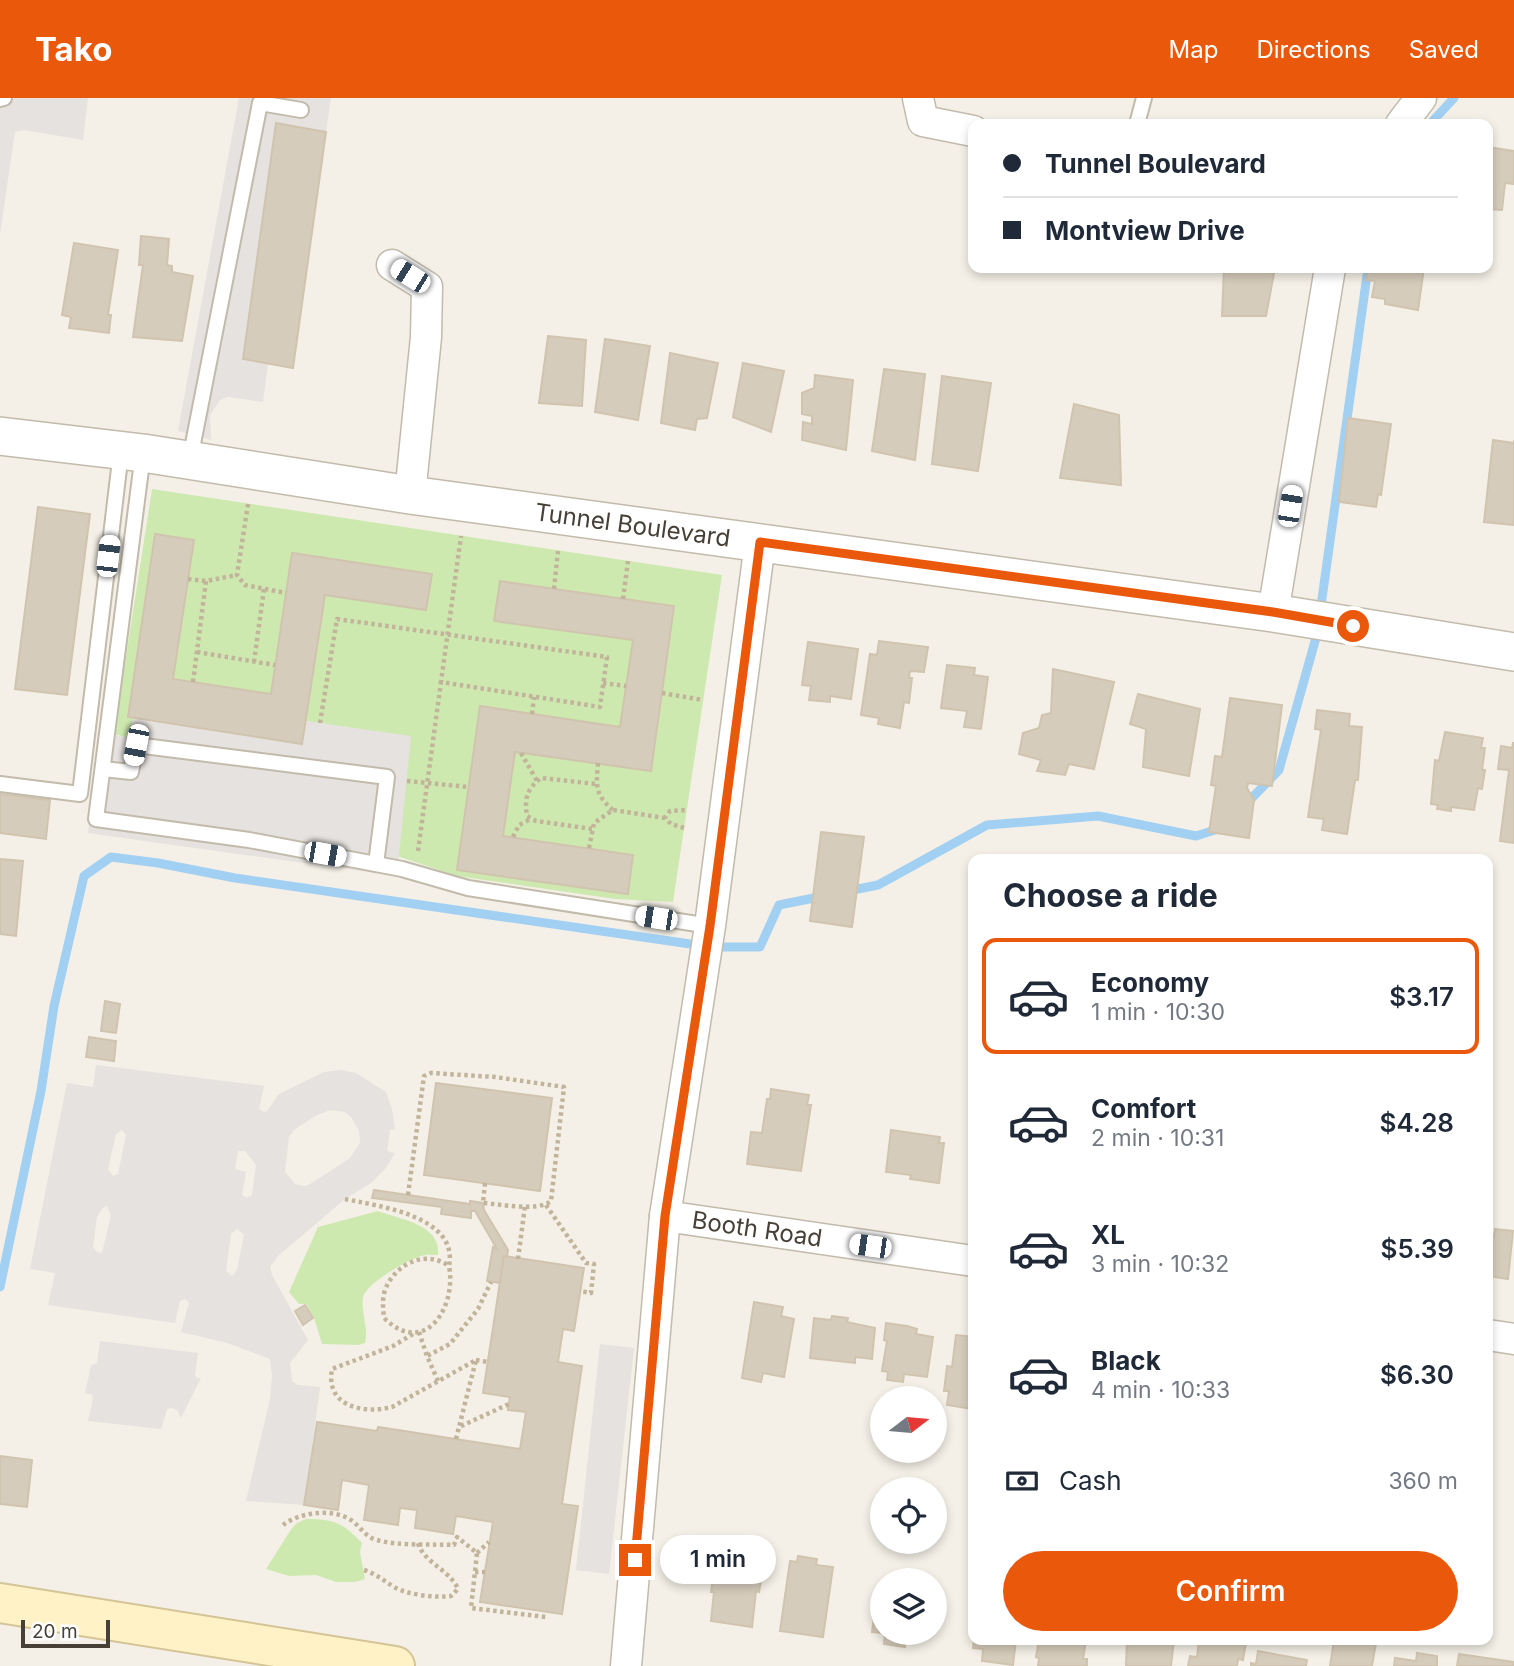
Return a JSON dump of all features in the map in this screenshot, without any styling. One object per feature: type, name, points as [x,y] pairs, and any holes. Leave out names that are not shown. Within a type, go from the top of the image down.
[{"type":"main road","points":[[0,1604],[395,1666]]},
{"type":"street","points":[[1405,119],[1421,98]]},
{"type":"street","points":[[920,110],[968,129]]},
{"type":"street","points":[[392,265],[428,287],[426,337],[410,495]]},
{"type":"street","points":[[1273,612],[1329,273]]},
{"type":"street","name":"Tunnel Boulevard","points":[[0,436],[190,460],[410,495],[1273,612],[1514,652]]},
{"type":"street","points":[[626,1666],[665,1216],[710,926],[760,542]]},
{"type":"street","name":"Booth Road","points":[[665,1216],[968,1260]]},
{"type":"street","points":[[1493,1336],[1514,1339]]},
{"type":"lane","points":[[1138,119],[1144,98]]},
{"type":"lane","points":[[190,460],[260,103],[301,110]]},
{"type":"lane","points":[[132,452],[96,819],[249,840],[376,864],[468,888],[710,926]]},
{"type":"lane","points":[[0,784],[80,794],[132,452]]},
{"type":"lane","points":[[103,769],[131,772],[136,745],[387,778],[376,864]]},
{"type":"path","points":[[237,575],[248,504]]},
{"type":"path","points":[[416,862],[461,536]]},
{"type":"path","points":[[554,589],[558,551]]},
{"type":"path","points":[[623,599],[628,561]]},
{"type":"path","points":[[188,579],[206,581],[237,575]]},
{"type":"path","points":[[237,575],[246,585],[286,593]]},
{"type":"path","points":[[193,682],[206,581]]},
{"type":"path","points":[[254,662],[264,589]]},
{"type":"path","points":[[320,723],[337,619],[607,657],[600,707],[441,682]]},
{"type":"path","points":[[197,652],[275,665]]},
{"type":"path","points":[[603,683],[626,686]]},
{"type":"path","points":[[662,693],[704,700]]},
{"type":"path","points":[[532,714],[534,696]]},
{"type":"path","points":[[521,752],[537,781]]},
{"type":"path","points":[[598,763],[596,784],[601,800],[613,810],[665,818],[671,824],[684,828]]},
{"type":"path","points":[[592,829],[536,821],[527,816],[525,802],[529,788],[541,778],[596,784]]},
{"type":"path","points":[[406,781],[469,787]]},
{"type":"path","points":[[589,848],[594,823],[613,810]]},
{"type":"path","points":[[665,818],[670,811],[687,810]]},
{"type":"path","points":[[513,837],[519,825],[532,819]]},
{"type":"path","points":[[408,1195],[424,1076],[431,1073],[495,1077],[564,1087],[551,1201],[546,1205],[525,1206],[483,1203],[485,1183]]},
{"type":"path","points":[[345,1199],[403,1212],[429,1223],[443,1238],[450,1259],[451,1276],[448,1296],[440,1316],[427,1330],[332,1369],[330,1380],[337,1397],[353,1408],[378,1410],[392,1407],[476,1360],[488,1362]]},
{"type":"path","points":[[546,1205],[586,1264],[594,1264],[591,1293],[580,1291]]},
{"type":"path","points":[[518,1259],[525,1206]]},
{"type":"path","points":[[413,1334],[394,1327],[384,1318],[382,1301],[386,1287],[399,1269],[412,1261],[426,1257],[439,1258],[449,1266]]},
{"type":"path","points":[[428,1356],[450,1344],[478,1309],[491,1282]]},
{"type":"path","points":[[419,1332],[438,1381]]},
{"type":"path","points":[[456,1439],[476,1360]]},
{"type":"path","points":[[459,1427],[509,1404]]},
{"type":"path","points":[[284,1525],[293,1517],[318,1513],[348,1518],[364,1534],[377,1540],[454,1545],[457,1537],[477,1553]]},
{"type":"path","points":[[489,1542],[477,1553],[471,1608],[546,1618]]},
{"type":"path","points":[[364,1570],[402,1590],[451,1596],[458,1589],[455,1581],[422,1552],[418,1543]]},
{"type":"path","points":[[475,1572],[485,1572]]},
{"type":"green space","points":[[152,489],[722,575],[673,902],[615,899],[457,876],[397,856],[410,737],[306,721],[325,595],[426,610],[431,574],[292,553],[271,694],[173,679],[194,541],[155,535],[128,717],[133,719],[129,738],[114,734]],"holes":[[[501,581],[674,606],[651,771],[515,752],[503,836],[633,855],[628,894],[458,869],[481,706],[620,727],[633,640],[495,621]]]},
{"type":"green space","points":[[378,1211],[426,1230],[433,1236],[438,1255],[423,1255],[406,1262],[365,1292],[365,1343],[322,1344],[314,1318],[306,1304],[299,1304],[289,1292],[318,1227]]},
{"type":"green space","points":[[306,1519],[337,1524],[362,1543],[360,1552],[365,1579],[336,1582],[316,1575],[289,1576],[266,1569],[292,1528]]},
{"type":"shaded area","points":[[0,98],[88,98],[83,140],[24,130],[15,132],[0,234]]},
{"type":"shaded area","points":[[239,98],[331,98],[326,132],[276,124],[243,359],[268,364],[263,402],[228,397],[220,400],[210,415],[211,440],[178,431]]},
{"type":"shaded area","points":[[133,719],[302,744],[306,721],[411,736],[397,876],[88,833],[98,731],[129,738]]},
{"type":"shaded area","points":[[96,1065],[264,1086],[259,1109],[264,1112],[279,1094],[324,1072],[341,1070],[356,1073],[386,1092],[395,1129],[390,1130],[387,1151],[395,1153],[386,1168],[371,1183],[345,1199],[278,1256],[270,1267],[308,1340],[290,1363],[292,1381],[298,1385],[320,1387],[304,1505],[246,1501],[270,1399],[270,1359],[227,1343],[181,1332],[189,1303],[185,1299],[180,1301],[175,1323],[48,1305],[55,1273],[30,1269],[67,1083],[93,1087]],"holes":[[[330,1110],[345,1112],[359,1131],[360,1143],[350,1158],[312,1183],[305,1186],[295,1184],[285,1172],[289,1137],[294,1130]],[[122,1130],[126,1135],[118,1174],[113,1176],[108,1169],[116,1134]],[[238,1151],[245,1151],[256,1165],[252,1195],[247,1198],[242,1195],[246,1172],[235,1169]],[[107,1206],[111,1215],[101,1253],[93,1247],[97,1217]],[[237,1229],[244,1235],[237,1270],[232,1276],[226,1271],[231,1234]]]},
{"type":"shaded area","points":[[100,1341],[198,1353],[195,1375],[201,1378],[181,1418],[177,1410],[167,1409],[161,1429],[88,1421],[93,1398],[91,1394],[85,1393],[91,1366],[97,1363]]},
{"type":"shaded area","points":[[600,1344],[634,1348],[609,1574],[576,1570]]},
{"type":"building","points":[[276,123],[326,132],[293,368],[243,359]]},
{"type":"building","points":[[1493,148],[1514,151],[1514,184],[1505,183],[1502,210],[1493,209]]},
{"type":"building","points":[[141,236],[169,239],[167,265],[172,266],[172,272],[193,276],[182,341],[133,337],[143,265],[139,265]]},
{"type":"building","points":[[74,243],[118,250],[108,315],[111,315],[109,333],[69,328],[71,317],[62,315]]},
{"type":"building","points":[[1224,273],[1274,273],[1266,316],[1222,316]]},
{"type":"building","points":[[1367,273],[1423,273],[1418,310],[1385,304],[1385,299],[1372,297],[1375,281],[1366,280]]},
{"type":"building","points":[[548,336],[586,340],[582,406],[539,403]]},
{"type":"building","points":[[605,339],[650,346],[638,420],[595,412]]},
{"type":"building","points":[[670,353],[718,363],[707,418],[697,419],[695,430],[661,423]]},
{"type":"building","points":[[743,363],[784,371],[771,432],[733,417]]},
{"type":"building","points":[[884,369],[925,374],[915,460],[872,451]]},
{"type":"building","points":[[815,375],[853,380],[846,450],[802,440],[803,422],[812,424],[812,416],[802,414],[802,393],[814,388]]},
{"type":"building","points":[[942,376],[991,383],[978,471],[932,464]]},
{"type":"building","points":[[1074,404],[1119,415],[1121,485],[1060,478]]},
{"type":"building","points":[[1348,418],[1391,424],[1381,495],[1378,494],[1376,507],[1339,502]]},
{"type":"building","points":[[1493,440],[1514,443],[1514,525],[1484,522]]},
{"type":"building","points":[[38,507],[90,514],[67,695],[15,689]]},
{"type":"building","points":[[155,534],[194,540],[173,679],[271,694],[292,553],[432,574],[426,610],[325,595],[302,744],[128,717]]},
{"type":"building","points":[[500,581],[674,606],[651,771],[515,752],[503,836],[633,855],[628,894],[457,870],[480,706],[620,727],[633,640],[494,621]]},
{"type":"building","points":[[879,641],[928,647],[924,672],[910,671],[909,678],[912,678],[909,703],[904,702],[900,728],[878,724],[879,718],[861,715],[870,654],[877,655]]},
{"type":"building","points":[[808,642],[858,649],[851,699],[830,696],[830,702],[809,700],[811,686],[802,685]]},
{"type":"building","points":[[947,665],[975,668],[974,675],[988,677],[981,729],[964,727],[967,711],[941,708]]},
{"type":"building","points":[[1053,669],[1114,682],[1094,769],[1069,764],[1065,775],[1037,771],[1041,760],[1019,754],[1023,733],[1039,728],[1042,715],[1051,713]]},
{"type":"building","points":[[1138,694],[1200,709],[1189,776],[1143,767],[1146,729],[1130,724]]},
{"type":"building","points":[[1230,698],[1282,705],[1272,786],[1248,783],[1247,788],[1254,800],[1249,838],[1209,832],[1216,786],[1211,785],[1215,756],[1222,757]]},
{"type":"building","points":[[1317,710],[1350,714],[1349,726],[1362,727],[1358,780],[1355,780],[1347,834],[1322,830],[1324,819],[1308,817],[1321,730],[1315,729]]},
{"type":"building","points":[[1445,732],[1483,738],[1481,748],[1485,748],[1482,770],[1485,770],[1482,789],[1478,788],[1474,810],[1451,807],[1451,811],[1437,809],[1438,805],[1431,804],[1435,760],[1439,761]]},
{"type":"building","points":[[1513,743],[1514,843],[1500,841],[1509,770],[1498,769],[1501,746],[1512,748]]},
{"type":"building","points":[[0,794],[50,800],[46,839],[0,833]]},
{"type":"building","points":[[821,832],[864,837],[852,927],[810,921]]},
{"type":"building","points":[[0,859],[23,861],[16,936],[0,934]]},
{"type":"building","points":[[105,1001],[120,1004],[116,1033],[101,1031]]},
{"type":"building","points":[[89,1037],[116,1041],[114,1061],[86,1057]]},
{"type":"building","points":[[436,1083],[552,1098],[540,1191],[424,1175]]},
{"type":"building","points":[[771,1089],[809,1095],[807,1105],[811,1105],[801,1171],[747,1164],[751,1132],[762,1133]]},
{"type":"building","points":[[891,1130],[940,1137],[939,1143],[944,1143],[939,1183],[910,1179],[911,1175],[886,1172]]},
{"type":"building","points":[[374,1190],[470,1204],[470,1201],[483,1203],[484,1210],[508,1250],[507,1257],[504,1256],[500,1283],[487,1281],[493,1247],[497,1249],[475,1211],[471,1211],[471,1218],[441,1214],[442,1207],[372,1198]]},
{"type":"building","points":[[1495,1229],[1513,1231],[1508,1279],[1493,1277]]},
{"type":"building","points":[[504,1256],[584,1268],[574,1331],[563,1329],[558,1362],[582,1366],[562,1504],[578,1506],[562,1614],[480,1602],[493,1522],[456,1516],[453,1534],[415,1528],[417,1510],[400,1508],[398,1525],[364,1520],[369,1485],[342,1480],[338,1510],[304,1505],[317,1422],[377,1431],[378,1427],[520,1449],[526,1412],[508,1410],[510,1397],[483,1393]]},
{"type":"building","points":[[754,1302],[783,1307],[781,1316],[794,1319],[784,1377],[763,1373],[761,1382],[742,1378]]},
{"type":"building","points":[[305,1305],[313,1318],[303,1325],[295,1311]]},
{"type":"building","points":[[832,1316],[848,1318],[847,1322],[875,1328],[872,1359],[855,1357],[855,1363],[810,1358],[814,1318],[831,1320]]},
{"type":"building","points":[[886,1323],[907,1326],[917,1329],[916,1334],[933,1337],[927,1377],[904,1374],[903,1382],[887,1380],[888,1372],[882,1371],[887,1341],[884,1340]]},
{"type":"building","points":[[956,1335],[968,1336],[968,1408],[947,1405],[949,1391],[945,1386],[947,1366],[952,1367]]},
{"type":"building","points":[[0,1456],[32,1460],[27,1507],[0,1504]]},
{"type":"building","points":[[724,1539],[760,1544],[758,1563],[761,1563],[761,1581],[759,1592],[756,1591],[752,1627],[711,1621],[714,1571],[717,1571]]},
{"type":"building","points":[[798,1556],[817,1559],[816,1565],[833,1567],[823,1637],[780,1631],[790,1561],[797,1562]]},
{"type":"building","points":[[973,1645],[1015,1645],[1013,1665],[982,1661],[983,1649],[973,1648]]},
{"type":"building","points":[[1038,1645],[1085,1645],[1083,1659],[1087,1659],[1087,1666],[1038,1666],[1039,1658],[1036,1657]]},
{"type":"building","points":[[1127,1645],[1173,1645],[1171,1666],[1126,1666]]},
{"type":"building","points":[[1198,1645],[1246,1645],[1243,1660],[1238,1659],[1237,1666],[1188,1666],[1190,1656],[1197,1657]]},
{"type":"building","points":[[1333,1645],[1376,1645],[1372,1666],[1330,1666]]},
{"type":"building","points":[[1258,1651],[1307,1660],[1306,1666],[1251,1666],[1251,1663],[1256,1664]]},
{"type":"building","points":[[1417,1653],[1437,1656],[1437,1666],[1394,1666],[1395,1658],[1416,1661]]},
{"type":"building","points":[[1459,1654],[1514,1662],[1514,1666],[1457,1666]]},
{"type":"waterway","points":[[1435,119],[1454,98]]},
{"type":"waterway","points":[[1320,613],[1367,273]]},
{"type":"waterway","points":[[1246,804],[1279,770],[1319,627]]},
{"type":"waterway","points":[[848,891],[878,885],[987,825],[1098,816],[1196,836],[1218,829]]},
{"type":"waterway","points":[[0,1287],[41,1091],[54,1006],[84,876],[111,857],[235,878],[711,947],[760,947],[779,905],[824,896]]},
{"type":"route","points":[[635,1560],[665,1216],[710,926],[760,542],[1273,612],[1353,626]]}]
